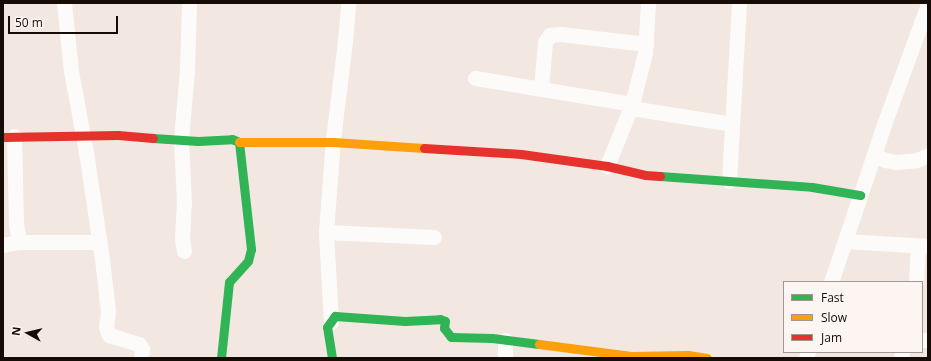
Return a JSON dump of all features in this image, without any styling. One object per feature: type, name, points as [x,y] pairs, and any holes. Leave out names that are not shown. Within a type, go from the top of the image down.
[{"type":"street","points":[[64,3],[71,72],[99,242],[108,310],[106,327],[109,335],[139,344],[142,349],[141,358]]},
{"type":"street","points":[[184,251],[182,238],[184,203],[181,139],[187,71],[189,3]]},
{"type":"street","points":[[331,322],[326,232],[333,142],[348,3]]},
{"type":"street","points":[[608,166],[632,106],[646,44],[648,3]]},
{"type":"street","points":[[729,181],[740,3]]},
{"type":"street","points":[[831,281],[874,154],[928,4]]},
{"type":"street","points":[[541,89],[545,42],[550,34],[646,44]]},
{"type":"street","points":[[475,78],[732,124]]},
{"type":"street","points":[[19,242],[9,137],[82,137],[118,135],[181,139],[232,139],[239,142],[333,142],[521,154],[608,166],[645,175],[812,187],[860,195]]},
{"type":"street","points":[[221,358],[229,282],[248,261],[251,249],[239,142]]},
{"type":"street","points":[[874,154],[885,160],[896,162],[917,160],[928,155]]},
{"type":"street","points":[[326,232],[434,237]]},
{"type":"street","points":[[845,241],[923,246],[916,281]]},
{"type":"street","points":[[3,245],[19,242],[99,242]]},
{"type":"street","points":[[332,358],[327,327],[335,316],[405,321],[440,319],[444,321],[444,328],[451,337],[473,336],[505,340],[560,352],[631,357],[688,355],[707,358]]},
{"type":"street","points":[[505,340],[505,358]]},
{"type":"traffic: fast","points":[[153,138],[198,141],[232,139],[239,142],[251,249],[248,261],[229,282],[221,358]]},
{"type":"traffic: fast","points":[[660,176],[812,187],[860,195]]},
{"type":"traffic: fast","points":[[332,358],[327,327],[335,316],[405,321],[440,319],[445,321],[444,328],[451,337],[492,338],[539,344]]},
{"type":"traffic: slow","points":[[239,142],[333,142],[424,148]]},
{"type":"traffic: slow","points":[[539,344],[631,356],[688,355],[707,358]]},
{"type":"traffic: jam","points":[[3,137],[118,135],[153,138]]},
{"type":"traffic: jam","points":[[424,148],[521,154],[607,166],[645,175],[660,176]]}]
